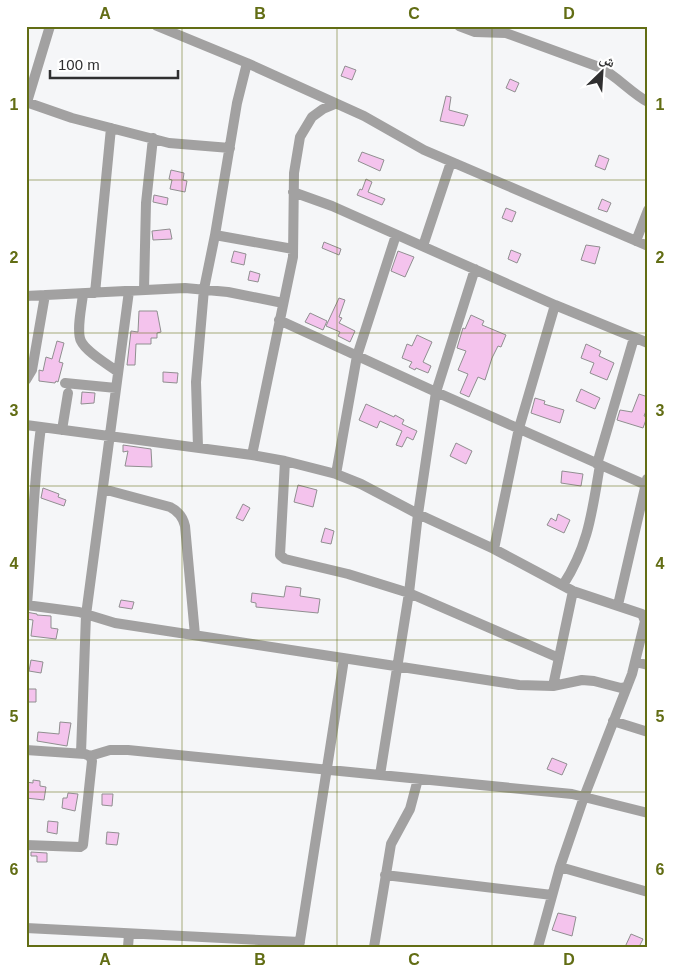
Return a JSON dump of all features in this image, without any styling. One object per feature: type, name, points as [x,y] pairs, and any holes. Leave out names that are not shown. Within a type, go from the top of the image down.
[{"type":"street","points":[[50,26],[27,102],[72,118],[169,143],[230,148]]},
{"type":"street","points":[[157,26],[247,63],[364,116],[424,150],[648,246]]},
{"type":"street","points":[[459,26],[475,32],[506,33],[599,67],[613,75],[648,102]]},
{"type":"street","points":[[198,447],[196,382],[204,289],[247,63]]},
{"type":"street","points":[[252,455],[290,274],[293,249],[293,192],[296,155],[303,130],[317,113],[335,104]]},
{"type":"street","points":[[95,293],[111,128]]},
{"type":"street","points":[[144,290],[146,203],[153,138]]},
{"type":"street","points":[[423,246],[452,162]]},
{"type":"street","points":[[293,192],[332,206],[555,305],[648,343]]},
{"type":"street","points":[[636,241],[648,210]]},
{"type":"street","points":[[215,235],[293,249]]},
{"type":"street","points":[[336,474],[357,356],[396,235]]},
{"type":"street","points":[[380,775],[409,593],[418,514],[436,392],[475,269]]},
{"type":"street","points":[[26,296],[204,289],[283,303]]},
{"type":"street","points":[[26,845],[80,847],[84,845],[92,761],[85,755],[86,614],[129,291]]},
{"type":"street","points":[[83,294],[79,335],[82,342],[86,348],[118,372]]},
{"type":"street","points":[[26,380],[32,370],[45,295]]},
{"type":"street","points":[[494,549],[519,428],[555,305]]},
{"type":"street","points":[[279,320],[599,464],[647,482],[645,504],[618,605]]},
{"type":"street","points":[[563,585],[575,565],[587,536],[599,464],[634,338]]},
{"type":"street","points":[[62,430],[67,388],[116,388]]},
{"type":"street","points":[[26,425],[252,455],[336,474],[382,493],[418,514],[494,549],[573,591],[618,605],[642,614],[646,618],[627,687],[584,797],[560,867],[541,946]]},
{"type":"street","points":[[42,427],[30,508],[27,605],[86,614],[108,621],[519,685],[553,686],[582,680],[621,688],[627,687]]},
{"type":"street","points":[[285,461],[280,555],[282,557],[348,574],[409,593],[559,658]]},
{"type":"street","points":[[103,489],[170,507],[182,518],[185,526],[195,635]]},
{"type":"street","points":[[553,686],[573,591]]},
{"type":"street","points":[[26,928],[299,944],[344,659]]},
{"type":"street","points":[[635,662],[648,665]]},
{"type":"street","points":[[613,722],[648,732]]},
{"type":"street","points":[[26,750],[85,755],[110,750],[128,750],[326,769],[572,794],[648,813]]},
{"type":"street","points":[[374,947],[391,844],[410,809],[418,779]]},
{"type":"street","points":[[560,867],[648,892]]},
{"type":"street","points":[[385,875],[552,895]]},
{"type":"street","points":[[128,947],[129,934]]},
{"type":"building","points":[[345,66],[356,70],[352,80],[341,76]]},
{"type":"building","points":[[510,79],[519,83],[515,92],[506,88]]},
{"type":"building","points":[[446,96],[451,97],[449,110],[468,115],[464,126],[440,121]]},
{"type":"building","points":[[362,152],[384,160],[380,171],[358,161]]},
{"type":"building","points":[[599,155],[609,159],[605,170],[595,166]]},
{"type":"building","points":[[171,170],[184,173],[183,180],[187,181],[185,192],[170,189],[172,180],[169,179]]},
{"type":"building","points":[[366,179],[372,182],[368,192],[385,199],[382,205],[357,195],[360,189],[362,190]]},
{"type":"building","points":[[154,195],[168,198],[167,205],[153,202]]},
{"type":"building","points":[[602,199],[611,203],[607,212],[598,209]]},
{"type":"building","points":[[506,208],[516,212],[512,222],[502,218]]},
{"type":"building","points":[[170,229],[172,239],[153,240],[152,231]]},
{"type":"building","points":[[324,242],[341,249],[339,255],[322,248]]},
{"type":"building","points":[[586,245],[600,247],[595,264],[581,260]]},
{"type":"building","points":[[511,250],[521,254],[517,263],[508,259]]},
{"type":"building","points":[[234,251],[246,254],[244,265],[231,262]]},
{"type":"building","points":[[398,251],[414,257],[405,277],[391,271]]},
{"type":"building","points":[[250,271],[260,274],[258,282],[248,280]]},
{"type":"building","points":[[339,298],[345,300],[339,317],[342,318],[339,323],[355,331],[350,342],[338,336],[340,332],[326,326]]},
{"type":"building","points":[[139,311],[157,311],[161,332],[157,333],[157,338],[151,338],[151,344],[136,344],[135,365],[127,365],[131,331],[138,332]]},
{"type":"building","points":[[310,313],[327,321],[323,330],[305,322]]},
{"type":"building","points":[[471,315],[484,321],[482,325],[506,335],[501,347],[498,346],[492,358],[485,380],[478,377],[469,397],[460,393],[468,374],[458,370],[466,351],[457,348],[463,328],[465,329]]},
{"type":"building","points":[[417,335],[432,342],[423,362],[431,366],[428,373],[409,367],[412,362],[402,358],[407,344],[412,346]]},
{"type":"building","points":[[57,341],[64,343],[59,362],[63,363],[58,382],[39,381],[39,370],[43,371],[46,357],[52,359]]},
{"type":"building","points":[[586,344],[601,351],[599,356],[614,363],[607,380],[590,373],[594,363],[581,358]]},
{"type":"building","points":[[163,372],[178,373],[177,383],[163,382]]},
{"type":"building","points":[[581,389],[600,398],[595,409],[576,401]]},
{"type":"building","points":[[82,392],[95,393],[94,403],[81,404]]},
{"type":"building","points":[[639,394],[648,397],[648,406],[644,416],[647,417],[643,428],[617,420],[620,410],[632,412]]},
{"type":"building","points":[[535,398],[545,401],[544,404],[564,410],[560,423],[531,413]]},
{"type":"building","points":[[366,404],[404,420],[402,424],[417,431],[413,440],[407,437],[402,447],[396,445],[402,431],[380,421],[377,428],[359,420]]},
{"type":"building","points":[[456,443],[472,451],[466,464],[450,456]]},
{"type":"building","points":[[123,445],[151,449],[152,467],[125,466],[128,451],[123,452]]},
{"type":"building","points":[[562,471],[583,474],[581,486],[561,483]]},
{"type":"building","points":[[298,485],[317,490],[313,507],[294,502]]},
{"type":"building","points":[[43,488],[59,494],[58,497],[66,500],[64,506],[41,498]]},
{"type":"building","points":[[243,504],[250,508],[243,521],[236,518]]},
{"type":"building","points":[[558,514],[570,520],[564,533],[547,525],[551,518],[556,521]]},
{"type":"building","points":[[325,528],[334,531],[331,544],[321,542]]},
{"type":"building","points":[[286,586],[301,588],[300,596],[320,599],[318,613],[256,607],[256,603],[251,602],[252,593],[284,597]]},
{"type":"building","points":[[121,600],[134,602],[132,609],[119,607]]},
{"type":"building","points":[[26,612],[51,616],[51,628],[58,629],[56,639],[31,636],[33,620],[26,619]]},
{"type":"building","points":[[31,660],[43,662],[41,673],[29,671]]},
{"type":"building","points":[[26,689],[36,689],[36,702],[26,702]]},
{"type":"building","points":[[60,722],[71,723],[67,746],[37,741],[38,732],[59,734]]},
{"type":"building","points":[[552,758],[567,764],[562,775],[547,769]]},
{"type":"building","points":[[33,780],[40,781],[40,786],[46,787],[44,800],[26,798],[26,782],[33,783]]},
{"type":"building","points":[[68,793],[78,794],[75,811],[62,808],[63,798],[67,798]]},
{"type":"building","points":[[102,794],[113,794],[112,806],[102,805]]},
{"type":"building","points":[[48,821],[58,822],[57,834],[47,832]]},
{"type":"building","points":[[107,832],[119,833],[117,845],[106,844]]},
{"type":"building","points":[[31,852],[47,853],[47,862],[37,862],[37,856],[31,856]]},
{"type":"building","points":[[558,913],[576,917],[572,936],[552,930]]},
{"type":"building","points":[[631,934],[643,939],[639,947],[625,947]]}]
